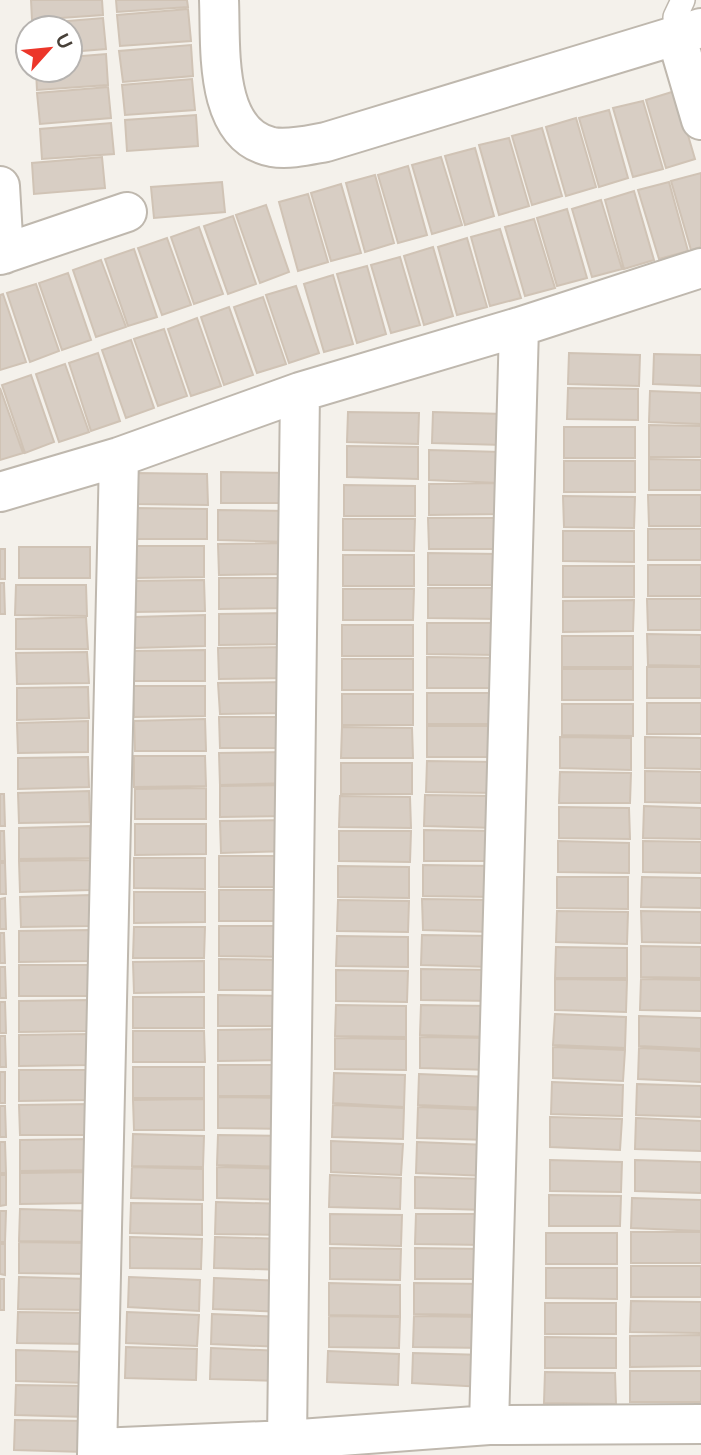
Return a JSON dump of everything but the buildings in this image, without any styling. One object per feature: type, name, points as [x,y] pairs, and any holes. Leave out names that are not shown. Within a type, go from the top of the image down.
[{"type":"street","points":[[219,0],[222,65],[230,107],[238,126],[253,141],[273,147],[296,148],[326,142],[687,21],[701,120]]},
{"type":"street","points":[[0,186],[2,254],[127,212]]},
{"type":"street","points":[[0,492],[118,457],[300,392],[519,327],[701,268]]},
{"type":"street","points":[[489,1425],[519,327]]},
{"type":"street","points":[[287,1440],[300,392]]},
{"type":"street","points":[[118,457],[98,1451],[489,1425],[701,1424]]}]
